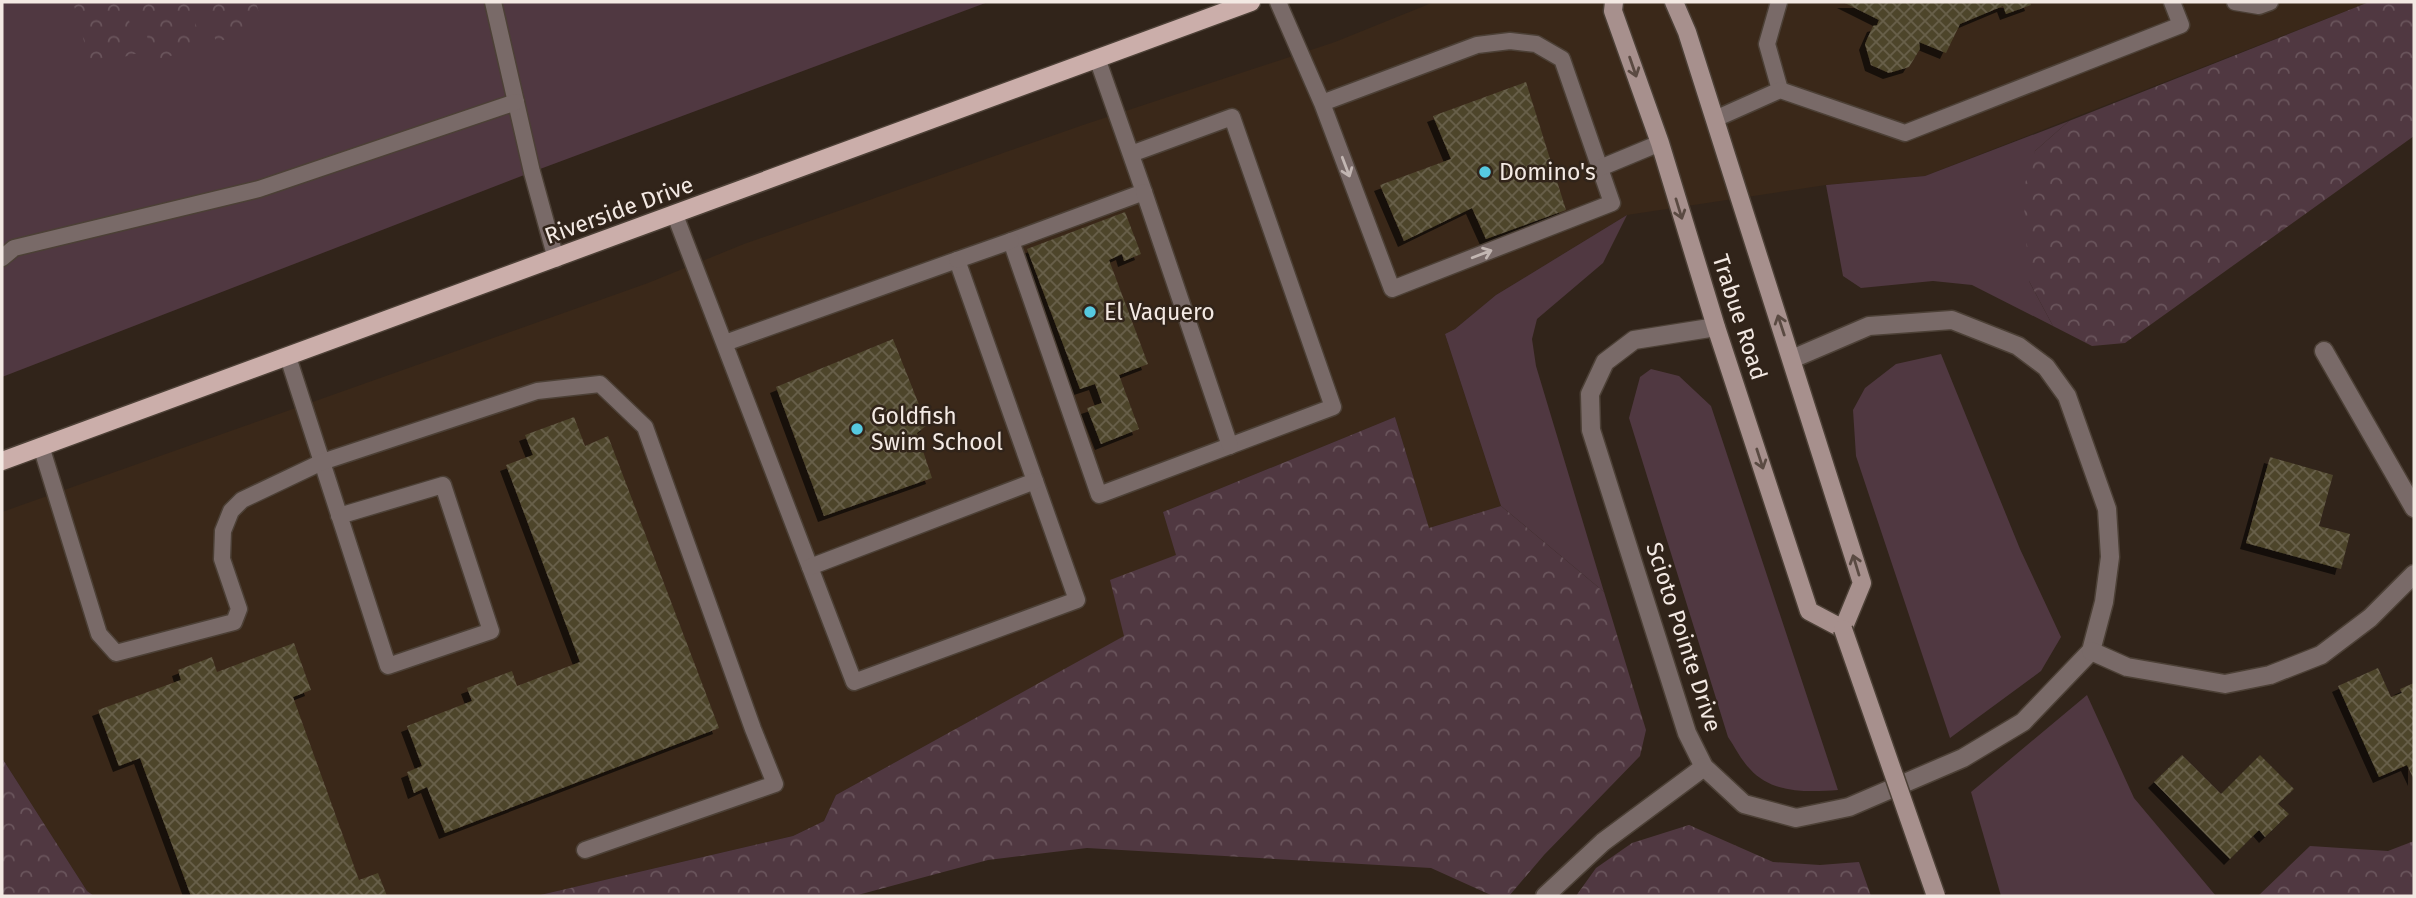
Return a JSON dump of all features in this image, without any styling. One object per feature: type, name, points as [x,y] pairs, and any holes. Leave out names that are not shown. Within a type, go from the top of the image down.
[{"type":"main road","name":"Riverside Drive","points":[[2,461],[1251,2]]},
{"type":"main road","name":"Trabue Road","points":[[1614,2],[1613,11],[1660,144],[1716,327],[1809,611],[1843,629],[1861,583],[1687,32],[1674,2]]},
{"type":"main road","points":[[1843,629],[1936,896]]},
{"type":"street","name":"Scioto Pointe Drive","points":[[1716,327],[1634,340],[1605,362],[1590,394],[1591,430],[1687,733],[1704,767],[1744,804],[1796,818],[1849,807],[1962,758],[2023,722],[2091,651],[2104,602],[2110,557],[2106,509],[2067,396],[2046,367],[2018,345],[1952,320],[1868,326],[1792,359]]},
{"type":"street","points":[[2324,351],[2414,508]]},
{"type":"street","points":[[2091,651],[2127,667],[2225,684],[2270,675],[2321,655],[2370,618],[2414,574]]},
{"type":"street","points":[[1545,896],[1603,842],[1704,767]]},
{"type":"lane","points":[[493,2],[556,258]]},
{"type":"lane","points":[[1278,2],[1322,103],[1392,289],[1612,203],[1562,59],[1536,44],[1510,41],[1477,45],[1322,103]]},
{"type":"lane","points":[[1779,2],[1767,44],[1780,90]]},
{"type":"lane","points":[[1715,119],[1780,90],[1905,133],[2181,25],[2172,2]]},
{"type":"lane","points":[[2235,2],[2259,6],[2270,2]]},
{"type":"lane","points":[[1097,58],[1230,446]]},
{"type":"lane","points":[[2,258],[14,248],[259,189],[516,102]]},
{"type":"lane","points":[[1011,242],[1099,495],[1333,407],[1231,117],[1131,154]]},
{"type":"lane","points":[[1600,168],[1660,144]]},
{"type":"lane","points":[[725,343],[1144,192]]},
{"type":"lane","points":[[675,215],[854,682],[1077,600],[957,260]]},
{"type":"lane","points":[[288,357],[339,516],[388,666],[491,631],[443,485],[339,516]]},
{"type":"lane","points":[[41,446],[99,634],[116,653],[233,622],[239,609],[222,559],[222,531],[231,511],[242,500],[322,462],[537,391],[600,384],[645,427],[775,784],[585,850]]},
{"type":"lane","points":[[810,568],[1035,481]]},
{"type":"shaded area","points":[[1434,2],[2369,2],[1925,176],[1826,185],[1627,215],[1496,295],[1455,329],[1445,334],[1501,506],[1429,528],[1395,417],[1163,512],[1177,556],[1125,636],[836,795],[824,821],[793,836],[536,896],[94,896],[87,891],[2,758],[2,512],[648,283],[744,244],[1083,125],[1335,42]]},
{"type":"green space","points":[[2,2],[988,2],[532,172],[2,377]]},
{"type":"green space","points":[[73,2],[124,2],[138,53],[91,66]]},
{"type":"green space","points":[[137,2],[190,2],[202,48],[154,60]]},
{"type":"green space","points":[[204,2],[256,2],[263,29],[216,42]]},
{"type":"green space","points":[[2369,2],[2414,2],[2414,136],[2125,343],[2092,346],[2053,326],[2029,281],[2023,190],[2035,151],[2069,121]]},
{"type":"green space","points":[[2069,121],[2035,151],[2029,281],[2053,326],[1972,285],[1933,281],[1861,288],[1843,276],[1826,185],[1925,176]]},
{"type":"green space","points":[[1627,215],[1603,263],[1537,319],[1532,339],[1536,366],[1604,592],[1501,506],[1445,334],[1455,329],[1496,295]]},
{"type":"green space","points":[[1941,354],[2020,549],[2061,637],[2041,671],[1950,738],[1856,456],[1853,410],[1865,388],[1896,364]]},
{"type":"green space","points":[[1651,369],[1679,376],[1711,406],[1838,790],[1791,790],[1769,783],[1747,765],[1728,737],[1629,418],[1640,377]]},
{"type":"green space","points":[[1395,417],[1429,528],[1501,506],[1604,592],[1646,730],[1640,756],[1544,855],[1509,896],[1493,896],[1431,868],[1087,848],[988,860],[854,896],[536,896],[793,836],[824,821],[836,795],[1124,636],[1110,580],[1176,555],[1163,512]]},
{"type":"green space","points":[[2087,695],[2134,798],[2216,896],[2001,896],[1971,792]]},
{"type":"green space","points":[[2,758],[87,891],[94,896],[2,896]]},
{"type":"green space","points":[[1689,825],[1773,862],[1820,865],[1859,862],[1871,896],[1576,896],[1596,868],[1632,843]]},
{"type":"green space","points":[[2414,841],[2414,896],[2258,896],[2310,846],[2388,851]]},
{"type":"building","points":[[1843,2],[2030,2],[2031,5],[2006,14],[2003,6],[1960,24],[1946,53],[1919,42],[1920,49],[1909,67],[1889,73],[1871,65],[1865,44],[1873,26],[1877,25],[1879,20]]},
{"type":"building","name":"Domino's","points":[[1526,82],[1566,210],[1486,239],[1472,208],[1404,241],[1380,185],[1451,159],[1433,116]]},
{"type":"building","name":"El Vaquero","points":[[1125,212],[1141,254],[1124,261],[1122,254],[1109,260],[1148,364],[1119,375],[1139,429],[1101,444],[1087,408],[1102,403],[1095,384],[1080,389],[1027,249]]},
{"type":"building","name":"Goldfish Swim School","points":[[893,339],[927,425],[917,433],[932,478],[824,516],[776,387]]},
{"type":"building","points":[[574,417],[585,446],[608,436],[719,728],[445,833],[427,787],[414,793],[407,772],[422,766],[407,726],[472,701],[467,688],[512,671],[517,686],[580,662],[506,465],[533,455],[525,435]]},
{"type":"building","points":[[2270,457],[2333,475],[2319,526],[2350,534],[2341,569],[2246,543]]},
{"type":"building","points":[[294,643],[311,690],[293,697],[359,880],[378,873],[387,896],[191,896],[140,758],[119,766],[98,710],[181,680],[178,670],[212,657],[217,672]]},
{"type":"building","points":[[2378,668],[2391,697],[2402,693],[2400,689],[2414,683],[2414,780],[2407,765],[2379,777],[2338,686]]},
{"type":"building","points":[[2182,755],[2221,794],[2260,755],[2294,789],[2278,804],[2289,814],[2265,837],[2259,830],[2230,859],[2154,782]]},
{"type":"place","name":"Domino's","points":[[1485,172]]},
{"type":"place","name":"El Vaquero","points":[[1090,312]]},
{"type":"place","name":"Goldfish Swim School","points":[[857,429]]}]
